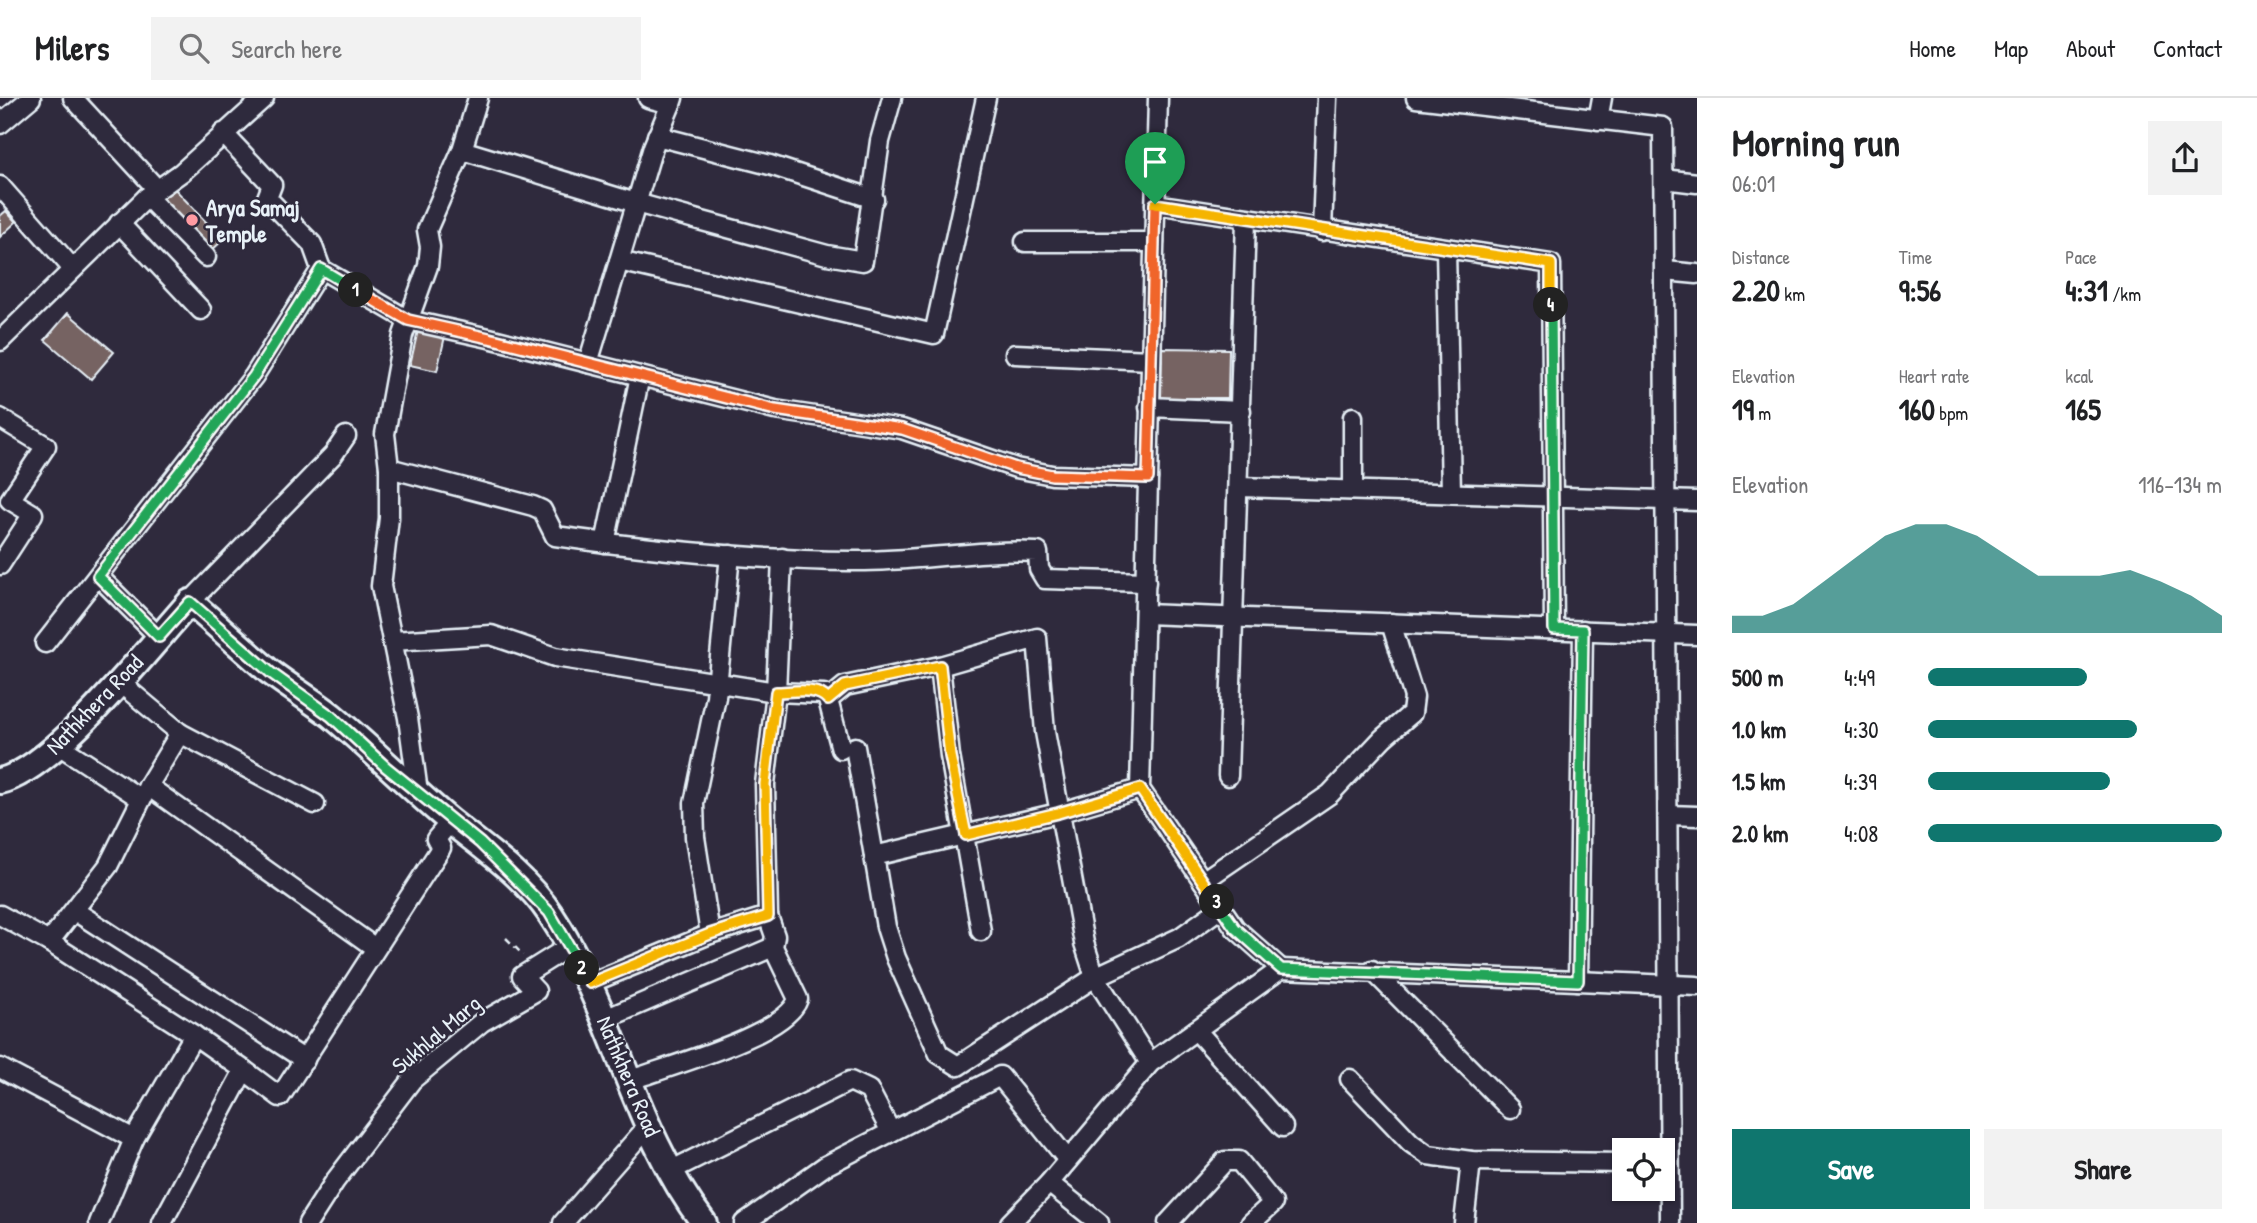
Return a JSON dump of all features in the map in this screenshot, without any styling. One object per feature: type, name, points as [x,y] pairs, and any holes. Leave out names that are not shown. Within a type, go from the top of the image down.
[{"type":"street","points":[[0,124],[31,98]]},
{"type":"street","points":[[73,98],[206,257]]},
{"type":"street","points":[[418,792],[408,718],[381,586],[388,518],[387,420],[396,364],[408,320],[428,266],[428,230],[432,213],[462,150],[478,98]]},
{"type":"street","points":[[588,363],[657,136],[672,101],[648,98]]},
{"type":"street","points":[[462,150],[636,203],[827,255],[863,261],[874,199],[880,141],[892,98]]},
{"type":"street","points":[[619,261],[934,334],[986,98]]},
{"type":"street","points":[[1158,98],[1140,789],[1235,928],[1281,969]]},
{"type":"street","points":[[1321,231],[1327,98]]},
{"type":"street","points":[[1416,98],[1516,104],[1598,120],[1663,127],[1670,985],[1667,1138]]},
{"type":"street","points":[[1598,120],[1602,98]]},
{"type":"street","points":[[0,341],[119,223],[152,193],[182,172],[254,102]]},
{"type":"street","points":[[223,133],[272,185],[267,198],[312,244],[321,269],[408,320],[775,410],[902,429],[1016,468],[1052,475],[1148,478]]},
{"type":"street","points":[[657,136],[770,166],[874,199]]},
{"type":"street","points":[[1664,179],[1697,183]]},
{"type":"street","points":[[0,186],[73,269]]},
{"type":"street","points":[[1155,204],[1246,220],[1551,264],[1554,629]]},
{"type":"street","points":[[1227,776],[1235,617],[1246,220]]},
{"type":"street","points":[[119,223],[201,310]]},
{"type":"street","points":[[1025,242],[1154,242]]},
{"type":"street","points":[[1446,249],[1451,493]]},
{"type":"street","points":[[45,643],[254,376],[321,269]]},
{"type":"street","points":[[1665,271],[1697,274]]},
{"type":"street","points":[[1015,354],[1151,360]]},
{"type":"street","points":[[605,543],[640,376]]},
{"type":"street","points":[[1149,407],[1241,411]]},
{"type":"street","points":[[1353,417],[1353,490]]},
{"type":"street","points":[[0,418],[47,446],[10,500],[33,514],[0,565]]},
{"type":"street","points":[[190,602],[334,455],[346,436]]},
{"type":"street","points":[[389,468],[533,506],[542,510],[555,536],[730,555],[854,561],[998,550],[1038,552],[1039,569],[1045,579],[1146,582]]},
{"type":"street","points":[[1239,487],[1697,501]]},
{"type":"street","points":[[710,934],[695,837],[694,803],[716,697],[730,555]]},
{"type":"street","points":[[628,1081],[761,1034],[794,1010],[798,999],[774,947],[775,936],[768,916],[765,784],[776,692],[782,558]]},
{"type":"street","points":[[98,576],[159,637]]},
{"type":"street","name":"Nathkhera Road","points":[[0,781],[12,778],[60,747],[190,602],[271,673],[331,716],[386,767],[480,843],[549,912],[590,983],[628,1081],[681,1194],[704,1223]]},
{"type":"street","points":[[1146,614],[1697,635]]},
{"type":"street","points":[[1203,881],[1330,794],[1383,738],[1412,713],[1414,697],[1391,623]]},
{"type":"street","points":[[1578,981],[1583,630]]},
{"type":"street","points":[[393,641],[491,635],[555,657],[776,692],[824,694],[848,748],[874,856],[886,927],[896,958],[939,1054],[958,1066],[1096,977],[1179,938],[1221,908]]},
{"type":"street","points":[[828,700],[845,686],[940,666],[1037,638],[1045,732],[1084,943],[1096,977],[1150,1063]]},
{"type":"street","points":[[940,666],[950,756],[981,932]]},
{"type":"street","points":[[118,681],[180,733],[315,804]]},
{"type":"street","points":[[49,942],[108,866],[145,793],[180,733]]},
{"type":"street","points":[[60,747],[145,793],[374,947]]},
{"type":"street","points":[[874,856],[1058,813],[1140,789]]},
{"type":"street","points":[[1669,815],[1697,816]]},
{"type":"street","points":[[0,915],[49,942],[194,1035],[279,1097],[342,1005],[374,947],[441,848],[436,839],[451,821]]},
{"type":"street","points":[[75,911],[305,1060]]},
{"type":"street","points":[[590,983],[710,934],[768,916]]},
{"type":"street","points":[[533,966],[570,946]]},
{"type":"street","points":[[605,1019],[774,947]]},
{"type":"street","name":"Sukhlal Marg","points":[[308,1223],[335,1181],[412,1080],[482,1022],[536,991],[522,976],[533,966]]},
{"type":"street","points":[[1010,1223],[1049,1183],[1150,1063],[1281,969],[1372,970],[1697,986]]},
{"type":"street","points":[[1372,970],[1510,1109]]},
{"type":"street","points":[[1196,1030],[1283,1127]]},
{"type":"street","points":[[99,1223],[134,1139],[194,1035]]},
{"type":"street","points":[[0,1068],[134,1139]]},
{"type":"street","points":[[162,1223],[244,1070]]},
{"type":"street","points":[[744,1223],[825,1166],[1000,1076],[1068,1160]]},
{"type":"street","points":[[1350,1079],[1411,1143],[1428,1155],[1471,1161],[1612,1163]]},
{"type":"street","points":[[670,1171],[850,1081],[869,1090],[891,1132]]},
{"type":"street","points":[[563,1223],[648,1126]]},
{"type":"street","points":[[1168,1223],[1225,1161],[1239,1161],[1273,1203],[1251,1223]]},
{"type":"street","points":[[1464,1223],[1471,1161]]},
{"type":"street","points":[[1049,1183],[1099,1223]]},
{"type":"street","points":[[1668,1201],[1670,1223]]},
{"type":"path","points":[[506,937],[533,966]]},
{"type":"building","name":"Arya Samaj Temple","points":[[174,188],[223,240],[210,252],[160,200]]},
{"type":"building","points":[[6,211],[16,222],[0,237],[0,216]]},
{"type":"building","points":[[68,313],[114,352],[91,379],[45,340]]},
{"type":"building","points":[[419,326],[446,332],[437,371],[410,365]]},
{"type":"building","points":[[1162,348],[1229,349],[1228,398],[1161,398]]},
{"type":"place","name":"Arya Samaj Temple","points":[[192,220]]},
{"type":"route","points":[[1155,204],[1246,220],[1551,264],[1554,629],[1583,630],[1578,981],[1372,970],[1281,969],[1235,928],[1140,789],[1058,813],[966,835],[950,756],[940,666],[845,686],[828,700],[824,694],[813,692],[776,692],[765,784],[768,916],[710,934],[590,983],[549,912],[511,872],[480,843],[386,767],[331,716],[271,673],[190,602],[159,637],[98,576],[254,376],[321,269],[408,320],[775,410],[902,429],[1016,468],[1052,475],[1148,478],[1155,204]]}]
